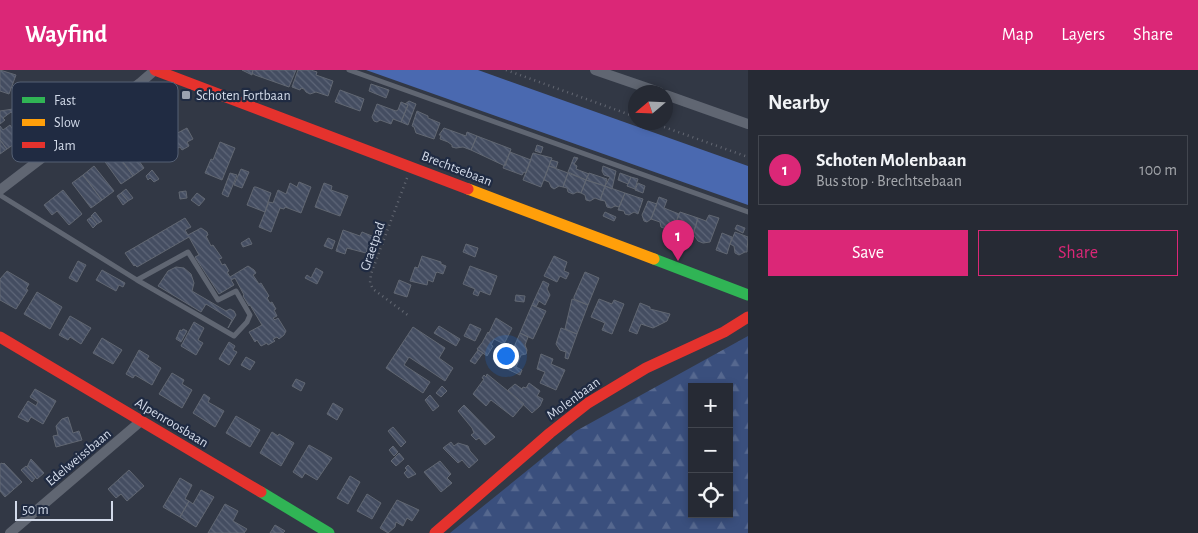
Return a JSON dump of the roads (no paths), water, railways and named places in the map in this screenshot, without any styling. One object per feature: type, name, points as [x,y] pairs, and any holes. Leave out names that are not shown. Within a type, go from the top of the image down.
[{"type":"street","name":"Brechtsebaan","points":[[155,70],[748,295]]},
{"type":"street","points":[[141,82],[155,70]]},
{"type":"street","points":[[595,70],[639,85]]},
{"type":"street","points":[[673,97],[748,124]]},
{"type":"street","points":[[0,190],[37,162]]},
{"type":"street","name":"Molenbaan","points":[[435,533],[550,433],[588,403],[646,368],[724,332],[748,317]]},
{"type":"street","name":"Alpenroosbaan","points":[[0,337],[329,533]]},
{"type":"street","name":"Edelweissbaan","points":[[10,533],[141,421]]},
{"type":"lane","points":[[349,70],[748,212]]},
{"type":"lane","points":[[0,195],[137,280],[234,336],[247,322],[250,315],[236,291],[218,300],[188,252],[137,280]]},
{"type":"place","name":"Schoten Fortbaan","points":[[186,95]]},
{"type":"place","name":"Schoten Molenbaan","points":[[678,261]]}]
